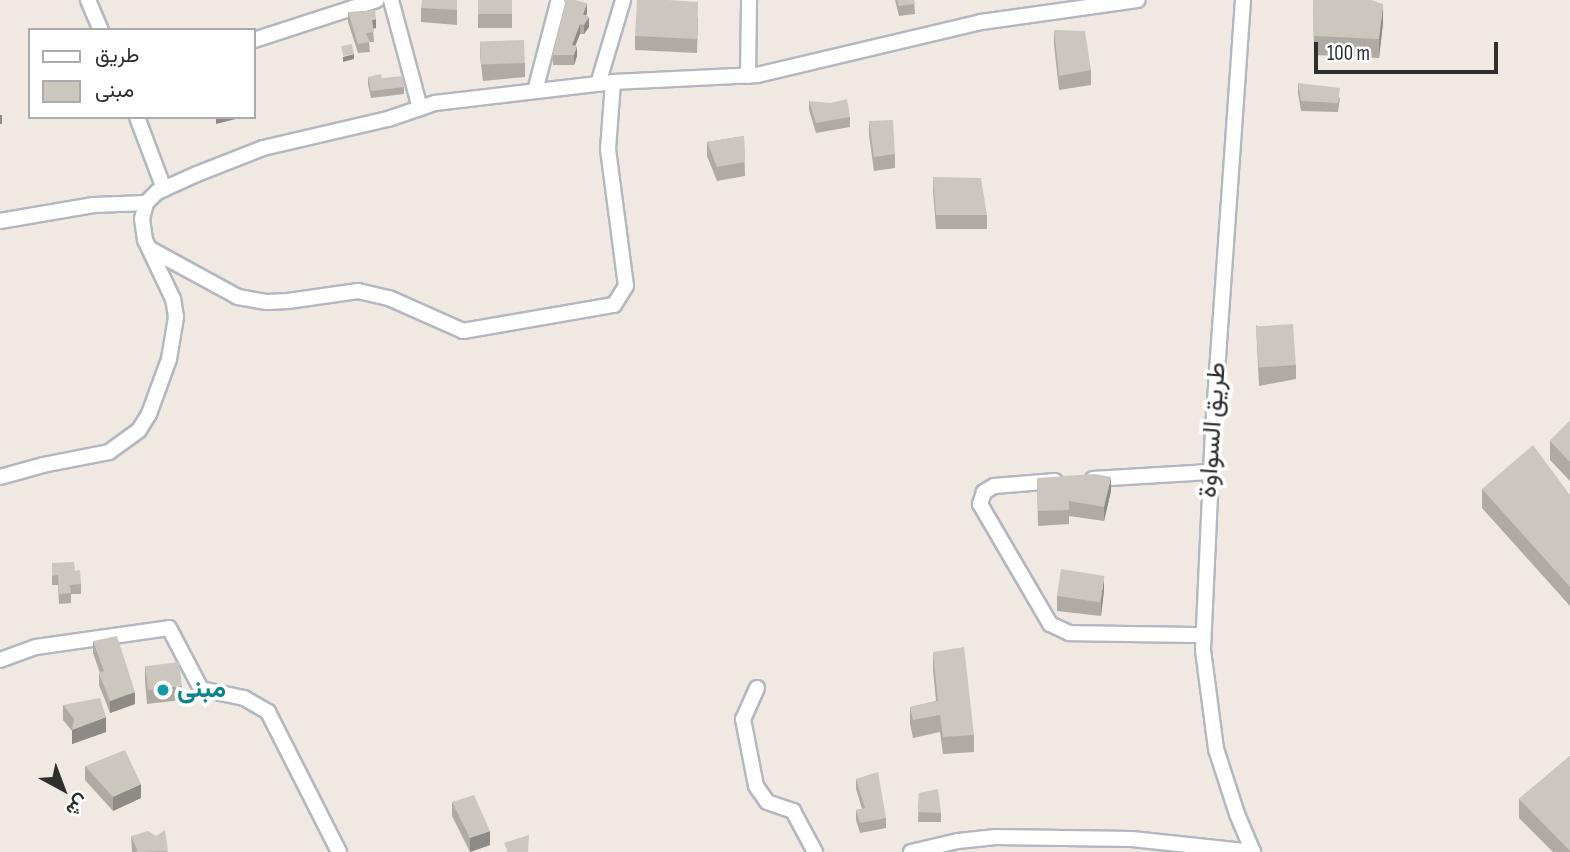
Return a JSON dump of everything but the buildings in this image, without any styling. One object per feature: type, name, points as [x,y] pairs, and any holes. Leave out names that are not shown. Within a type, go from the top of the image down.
[{"type":"street","points":[[88,0],[100,28]]},
{"type":"street","points":[[256,39],[377,0]]},
{"type":"street","points":[[391,0],[420,108]]},
{"type":"street","points":[[149,249],[238,297],[288,302],[358,291],[389,298],[463,331],[614,305],[626,286],[608,149],[605,83],[623,0]]},
{"type":"street","points":[[748,76],[749,0]]},
{"type":"street","points":[[0,221],[94,205],[146,203],[164,189],[263,148],[388,119],[456,99],[605,83],[748,76],[981,22],[1136,0]]},
{"type":"street","name":"طريق السواوة","points":[[1242,0],[1210,472],[1203,635],[1205,679],[1216,749],[1237,814],[1253,852]]},
{"type":"street","points":[[535,91],[558,3]]},
{"type":"street","points":[[138,119],[164,189]]},
{"type":"street","points":[[0,477],[109,452],[139,430],[149,414],[169,359],[176,317],[173,299],[149,249],[142,219],[146,203]]},
{"type":"street","points":[[1203,635],[1069,633],[1058,630],[1039,610],[980,505],[984,492],[994,486],[1210,472]]},
{"type":"street","points":[[0,660],[36,647],[169,628],[201,689],[244,698],[268,712],[339,852]]},
{"type":"street","points":[[757,688],[743,719],[756,786],[767,802],[793,811],[815,852]]},
{"type":"street","points":[[911,852],[958,841],[996,837],[1132,839],[1253,852]]},
{"type":"place","name":"مبنى","points":[[163,690]]}]
